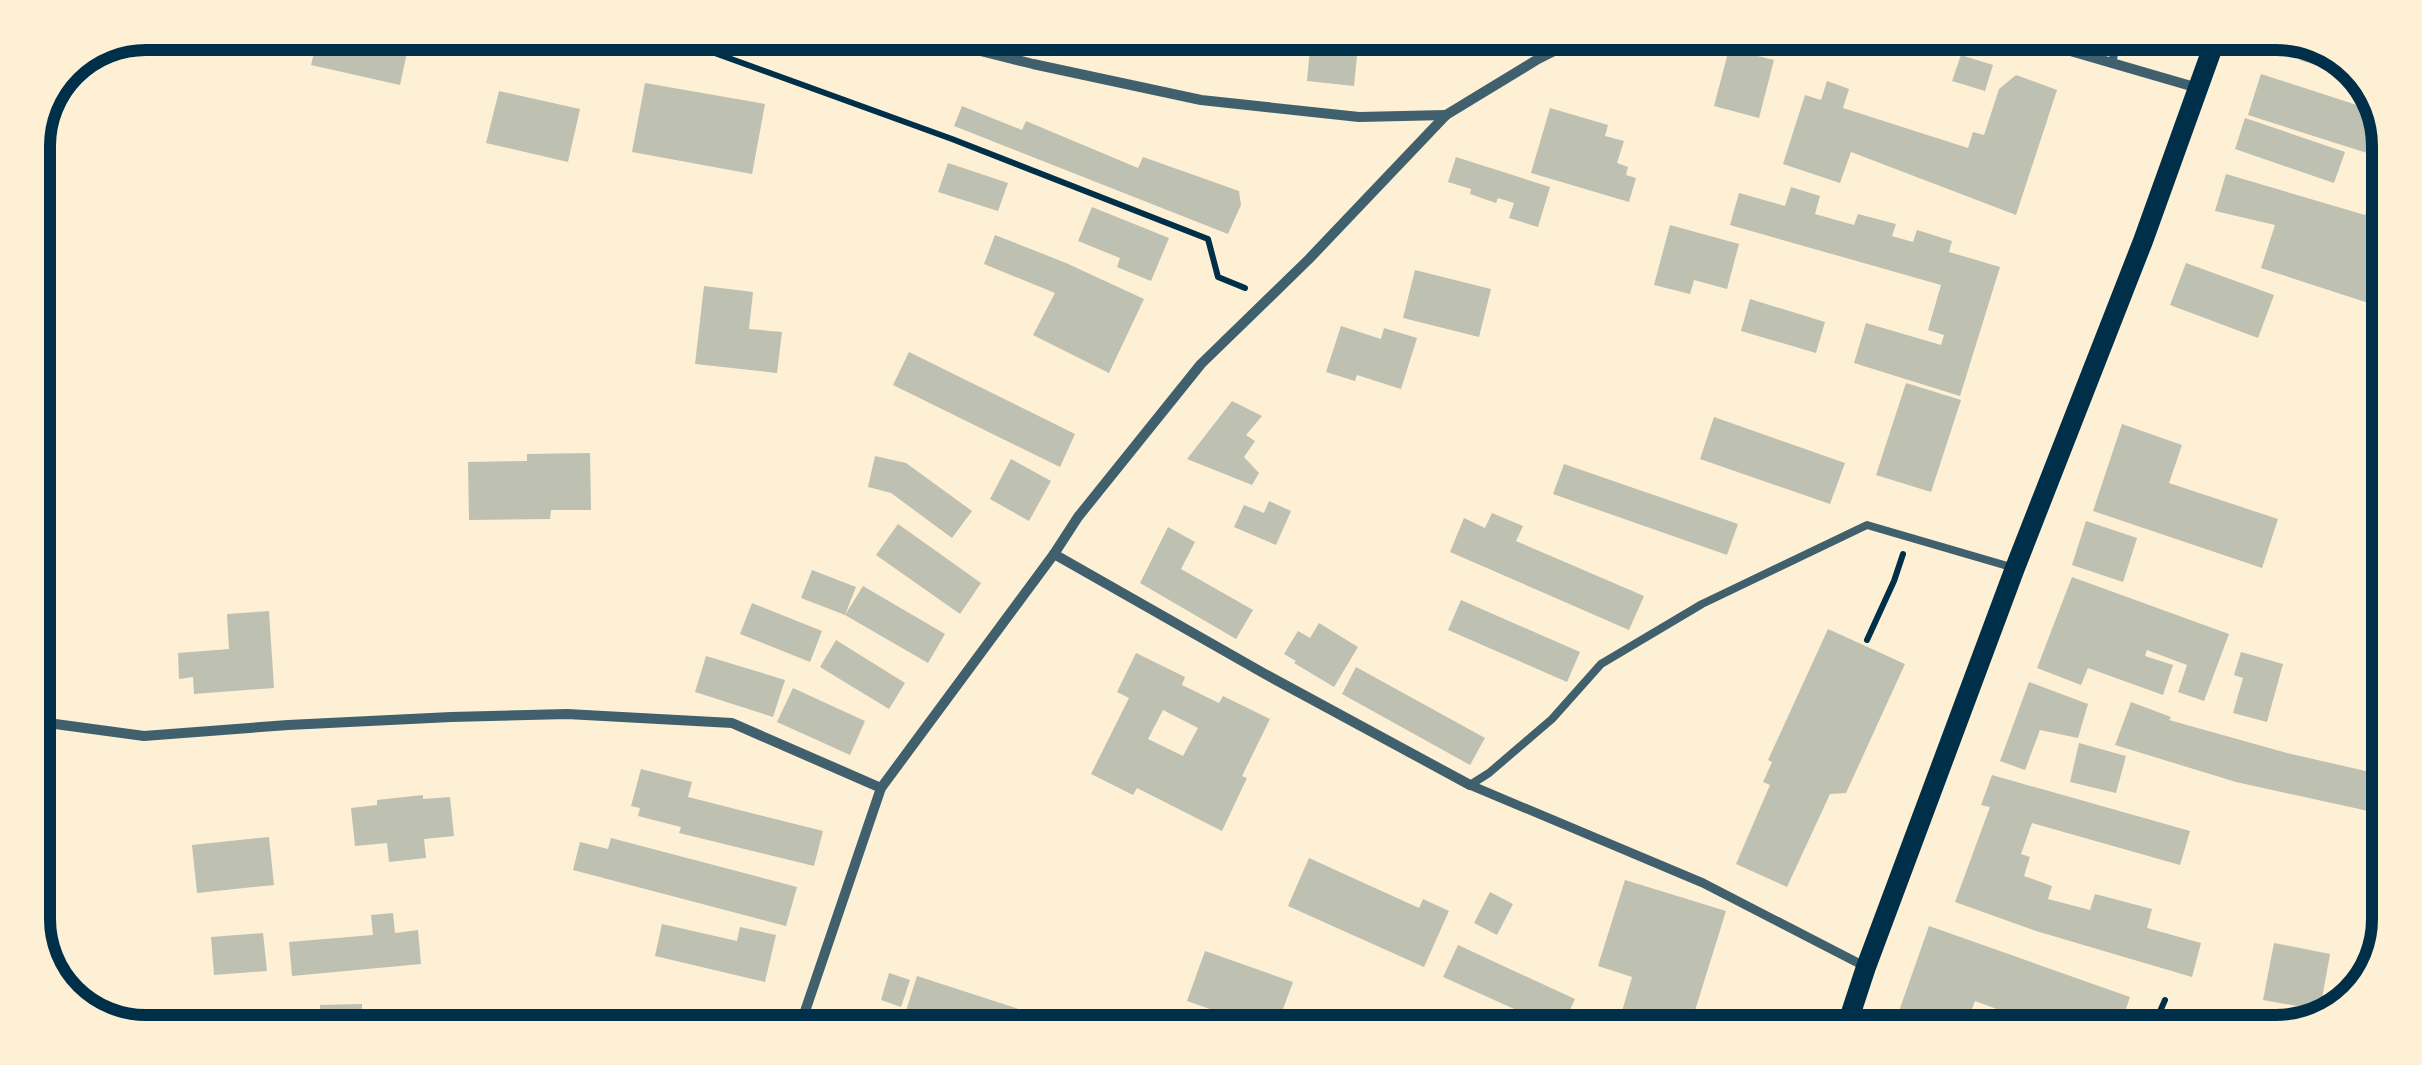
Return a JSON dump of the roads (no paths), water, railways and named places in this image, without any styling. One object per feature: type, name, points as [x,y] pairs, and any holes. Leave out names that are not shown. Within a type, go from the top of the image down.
[{"type":"main road","points":[[1851,1015],[2015,568],[2144,241],[2213,50]]},
{"type":"street","points":[[977,50],[1201,100],[1359,118],[1446,115]]},
{"type":"street","points":[[804,1015],[881,788],[1078,517],[1201,364],[1309,259],[1446,115],[1556,50]]},
{"type":"street","points":[[2067,50],[2199,88]]},
{"type":"street","points":[[1054,554],[1470,785],[1703,882],[1866,967]]},
{"type":"street","points":[[50,723],[144,736],[509,715],[567,714],[732,723],[881,788]]},
{"type":"lane","points":[[2112,63],[2115,50]]},
{"type":"lane","points":[[1470,785],[1552,719],[1601,664],[1702,604],[1866,524],[2015,568]]}]
